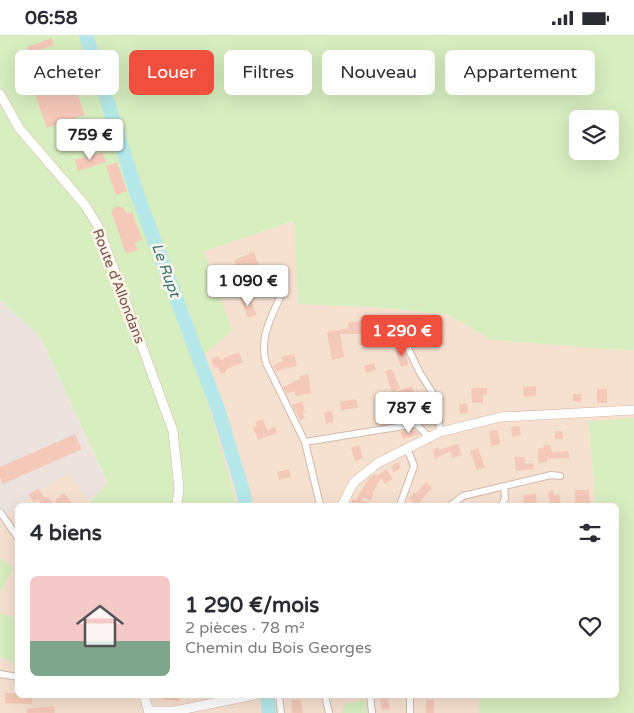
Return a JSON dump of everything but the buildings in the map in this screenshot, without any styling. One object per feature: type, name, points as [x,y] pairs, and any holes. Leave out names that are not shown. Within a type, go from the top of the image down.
[{"type":"main road","name":"Route d’Allondans","points":[[0,94],[19,128],[85,205],[98,227],[173,431],[179,488],[177,503]]},
{"type":"main road","points":[[343,503],[354,481],[378,463],[440,432],[502,417],[634,410]]},
{"type":"main road","points":[[145,698],[149,712],[175,711],[239,698]]},
{"type":"street","points":[[281,295],[265,332],[263,351],[266,363],[305,442],[320,503]]},
{"type":"street","points":[[405,342],[420,373],[437,400],[440,432]]},
{"type":"street","points":[[305,442],[416,424],[429,437]]},
{"type":"street","points":[[401,503],[414,465],[408,448]]},
{"type":"street","points":[[453,503],[464,496],[551,475],[560,476]]},
{"type":"street","points":[[503,503],[505,498],[504,487]]},
{"type":"street","points":[[0,512],[15,533]]},
{"type":"street","points":[[0,674],[15,676]]},
{"type":"street","points":[[279,698],[281,713]]},
{"type":"street","points":[[326,698],[328,713]]},
{"type":"street","points":[[370,698],[372,713]]},
{"type":"street","points":[[410,698],[410,713]]},
{"type":"shaded area","points":[[295,221],[298,304],[369,307],[447,314],[491,340],[634,350],[634,418],[588,422],[596,503],[236,503],[195,362],[232,330],[204,251]]},
{"type":"shaded area","points":[[0,300],[40,336],[108,485],[89,501],[67,473],[23,503],[15,503],[15,508],[0,519]]},
{"type":"shaded area","points":[[67,473],[89,501],[88,503],[23,503]]},
{"type":"shaded area","points":[[15,508],[15,617],[0,613],[0,593],[12,568],[0,558],[0,519]]},
{"type":"shaded area","points":[[0,657],[15,664],[15,698],[479,698],[479,713],[0,713]]},
{"type":"green space","points":[[0,35],[634,35],[634,350],[491,340],[447,314],[369,307],[298,304],[294,221],[204,251],[232,330],[196,362],[236,503],[88,503],[108,484],[40,336],[0,300]]},
{"type":"green space","points":[[634,418],[634,713],[479,713],[479,698],[619,698],[619,503],[596,503],[588,421]]},
{"type":"green space","points":[[0,558],[13,568],[0,593]]},
{"type":"green space","points":[[0,613],[15,617],[15,664],[0,657]]},
{"type":"green space","points":[[365,700],[367,713],[342,713],[344,704]]},
{"type":"waterway","name":"Le Rupt","points":[[86,35],[137,194],[219,412],[246,503]]},
{"type":"waterway","name":"Le Rupt","points":[[267,698],[269,713]]}]
